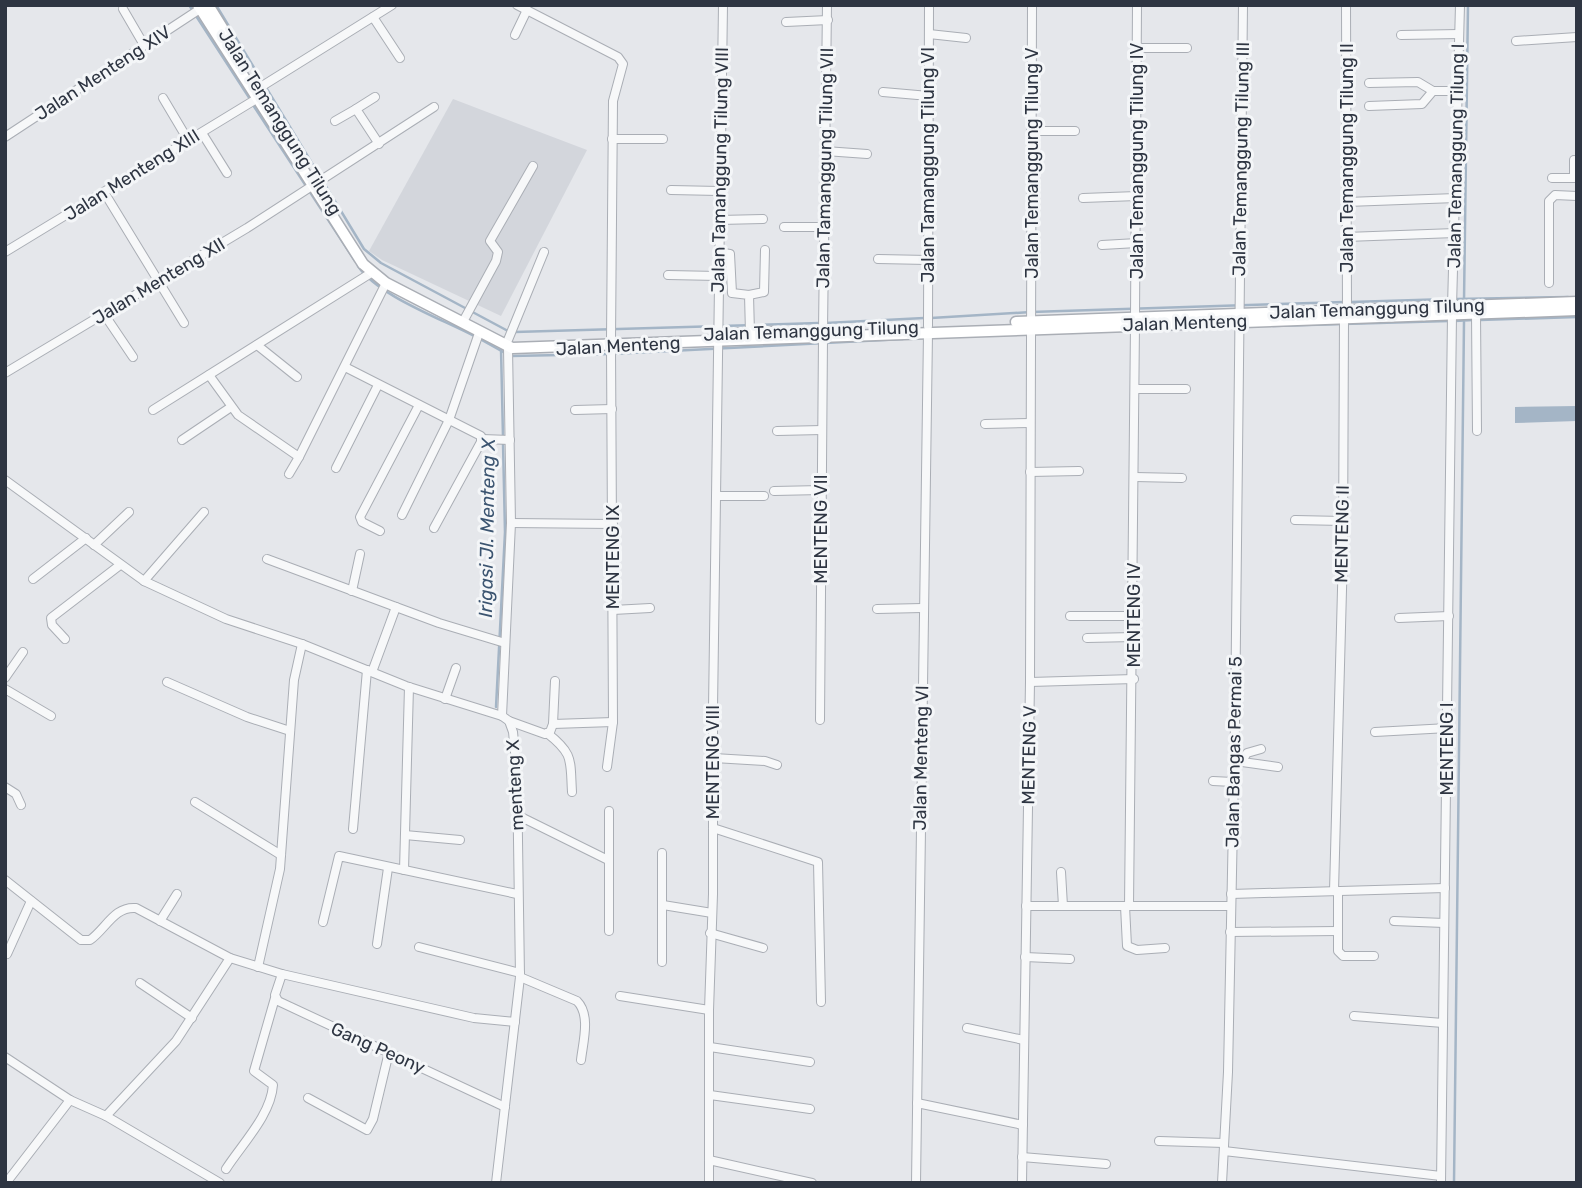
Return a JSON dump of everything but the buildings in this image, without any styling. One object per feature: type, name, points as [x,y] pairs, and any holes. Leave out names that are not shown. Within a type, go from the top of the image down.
[{"type":"street","name":"Jalan Menteng XIII","points":[[5,252],[202,132],[392,5]]},
{"type":"street","points":[[517,5],[531,12]]},
{"type":"street","points":[[515,35],[531,12],[540,5]]},
{"type":"street","name":"Jalan Tamanggung Tilung VIII","points":[[717,338],[723,5]]},
{"type":"street","name":"Jalan Tamanggung Tilung VII","points":[[823,334],[827,5]]},
{"type":"street","name":"Jalan Tamanggung Tilung VI","points":[[928,329],[929,5]]},
{"type":"street","name":"Jalan Temanggung Tilung V","points":[[1031,324],[1032,5]]},
{"type":"street","name":"Jalan Temanggung Tilung IV","points":[[1135,321],[1137,5]]},
{"type":"street","name":"Jalan Temanggung Tilung III","points":[[1239,317],[1243,5]]},
{"type":"street","name":"Jalan Temanggung Tilung II","points":[[1345,314],[1348,202],[1346,5]]},
{"type":"street","name":"Jalan Temanggung Tilung I","points":[[1454,311],[1460,5]]},
{"type":"street","name":"Jalan Temanggung Tilung","points":[[202,6],[315,185],[372,266],[390,279],[508,344],[611,343],[717,338],[750,333],[823,334],[1031,324],[1474,311],[1577,302]]},
{"type":"street","name":"Jalan Menteng XIV","points":[[5,137],[202,6]]},
{"type":"street","points":[[123,9],[144,45]]},
{"type":"street","name":"MENTENG IX","points":[[531,12],[622,60],[624,71],[613,101],[612,139],[613,722],[607,767]]},
{"type":"street","points":[[373,17],[400,58]]},
{"type":"street","points":[[786,22],[828,20]]},
{"type":"street","points":[[929,34],[966,38]]},
{"type":"street","points":[[1401,35],[1459,34]]},
{"type":"street","points":[[1516,41],[1577,37]]},
{"type":"street","points":[[1137,48],[1186,48]]},
{"type":"street","points":[[1369,83],[1418,82],[1433,91],[1459,91]]},
{"type":"street","points":[[1369,106],[1422,104],[1433,91]]},
{"type":"street","points":[[883,92],[929,96]]},
{"type":"street","points":[[335,121],[375,97]]},
{"type":"street","points":[[163,98],[188,140]]},
{"type":"street","name":"Jalan Menteng XII","points":[[5,373],[315,185],[435,107]]},
{"type":"street","points":[[356,108],[379,144]]},
{"type":"street","points":[[1031,131],[1075,131]]},
{"type":"street","points":[[202,132],[227,173]]},
{"type":"street","points":[[612,139],[663,139]]},
{"type":"street","points":[[825,151],[867,154]]},
{"type":"street","points":[[1552,178],[1576,178],[1574,160]]},
{"type":"street","points":[[465,318],[497,259],[498,252],[490,241],[533,166]]},
{"type":"street","points":[[315,185],[352,251],[371,273],[479,333],[508,344],[544,252]]},
{"type":"street","points":[[671,190],[719,191]]},
{"type":"street","points":[[104,192],[184,323]]},
{"type":"street","points":[[1549,283],[1549,201],[1555,195],[1577,196]]},
{"type":"street","points":[[1083,198],[1137,196]]},
{"type":"street","points":[[1348,202],[1456,198]]},
{"type":"street","points":[[719,220],[763,219]]},
{"type":"street","points":[[784,227],[823,227]]},
{"type":"street","points":[[1346,237],[1455,233]]},
{"type":"street","points":[[1102,245],[1137,243]]},
{"type":"street","points":[[718,252],[730,254],[732,293],[749,295],[764,292],[765,250]]},
{"type":"street","points":[[878,259],[928,260]]},
{"type":"street","points":[[153,410],[371,273]]},
{"type":"street","points":[[668,275],[718,276]]},
{"type":"street","points":[[289,474],[386,283]]},
{"type":"street","points":[[749,295],[750,333]]},
{"type":"street","name":"Jalan Temanggung Tilung","points":[[1531,308],[1577,310]]},
{"type":"street","name":"MENTENG I","points":[[1441,1179],[1454,311]]},
{"type":"street","points":[[1474,311],[1477,430]]},
{"type":"street","points":[[104,314],[133,356]]},
{"type":"street","name":"MENTENG II","points":[[1337,932],[1337,751],[1345,314]]},
{"type":"street","name":"Jalan Bangas Permai 5","points":[[1222,1183],[1234,782],[1238,761],[1239,317]]},
{"type":"street","name":"MENTENG IV","points":[[1135,321],[1134,679],[1127,946],[1137,950],[1165,948]]},
{"type":"street","name":"MENTENG V","points":[[1022,1183],[1030,682],[1031,324]]},
{"type":"street","name":"Jalan Menteng VI","points":[[916,1183],[928,329]]},
{"type":"street","points":[[402,515],[449,420],[479,333]]},
{"type":"street","points":[[717,338],[823,334]]},
{"type":"street","name":"MENTENG VII","points":[[820,720],[823,334]]},
{"type":"street","name":"MENTENG VIII","points":[[709,1183],[717,338]]},
{"type":"street","name":"menteng X","points":[[496,1183],[520,975],[516,760],[505,719],[505,643],[511,523],[508,344]]},
{"type":"street","points":[[257,345],[297,377]]},
{"type":"street","points":[[345,367],[480,435],[482,439]]},
{"type":"street","points":[[209,374],[244,421],[299,457]]},
{"type":"street","points":[[336,468],[378,385]]},
{"type":"street","points":[[1136,389],[1186,389]]},
{"type":"street","points":[[380,531],[362,522],[360,517],[419,405]]},
{"type":"street","points":[[182,440],[231,407]]},
{"type":"street","points":[[575,410],[612,409]]},
{"type":"street","points":[[985,424],[1030,423]]},
{"type":"street","points":[[777,431],[822,430]]},
{"type":"street","points":[[482,439],[510,440]]},
{"type":"street","points":[[434,528],[482,439]]},
{"type":"street","points":[[1030,472],[1079,471]]},
{"type":"street","points":[[1135,477],[1182,478]]},
{"type":"street","points":[[5,480],[144,581],[226,619],[302,644],[409,687],[547,733],[565,748],[572,792]]},
{"type":"street","points":[[774,491],[822,490]]},
{"type":"street","points":[[717,496],[764,496]]},
{"type":"street","points":[[94,545],[129,512]]},
{"type":"street","points":[[144,581],[204,512]]},
{"type":"street","points":[[1295,520],[1343,522]]},
{"type":"street","points":[[511,523],[613,524]]},
{"type":"street","points":[[33,579],[86,538]]},
{"type":"street","points":[[352,591],[360,554]]},
{"type":"street","points":[[267,559],[396,607],[505,643]]},
{"type":"street","points":[[65,639],[52,625],[51,618],[120,565]]},
{"type":"street","points":[[354,829],[369,671],[396,607]]},
{"type":"street","points":[[613,610],[650,608]]},
{"type":"street","points":[[877,609],[922,608]]},
{"type":"street","points":[[1070,616],[1134,615]]},
{"type":"street","points":[[1399,618],[1449,616]]},
{"type":"street","points":[[1087,638],[1133,638]]},
{"type":"street","points":[[258,965],[278,882],[294,680],[302,644]]},
{"type":"street","points":[[5,678],[23,652]]},
{"type":"street","points":[[445,699],[456,668]]},
{"type":"street","points":[[1030,682],[1134,679]]},
{"type":"street","points":[[547,733],[553,724],[555,681]]},
{"type":"street","points":[[167,682],[247,717],[290,731]]},
{"type":"street","points":[[404,870],[409,687]]},
{"type":"street","points":[[5,689],[51,716]]},
{"type":"street","points":[[553,724],[613,722]]},
{"type":"street","points":[[1375,732],[1448,728]]},
{"type":"street","points":[[1238,761],[1247,753],[1261,749]]},
{"type":"street","points":[[714,758],[765,761],[777,765]]},
{"type":"street","points":[[1238,761],[1278,767]]},
{"type":"street","points":[[1213,781],[1234,782]]},
{"type":"street","points":[[5,787],[16,794],[21,805]]},
{"type":"street","points":[[195,802],[281,855]]},
{"type":"street","points":[[609,811],[609,931]]},
{"type":"street","points":[[517,815],[608,860]]},
{"type":"street","points":[[713,828],[818,862],[821,1002]]},
{"type":"street","points":[[405,835],[460,840]]},
{"type":"street","points":[[662,853],[662,962]]},
{"type":"street","points":[[323,922],[338,857],[517,894]]},
{"type":"street","points":[[377,944],[388,868]]},
{"type":"street","points":[[1061,872],[1063,906]]},
{"type":"street","points":[[5,880],[84,941],[95,937],[125,908],[136,908],[230,958],[282,974],[474,1018],[515,1022]]},
{"type":"street","points":[[1231,894],[1445,888]]},
{"type":"street","points":[[160,920],[177,894]]},
{"type":"street","points":[[7,954],[31,901]]},
{"type":"street","points":[[663,905],[712,913]]},
{"type":"street","points":[[1026,906],[1231,906]]},
{"type":"street","points":[[1394,921],[1444,923]]},
{"type":"street","points":[[1230,932],[1337,932],[1340,954],[1374,956]]},
{"type":"street","points":[[710,933],[763,948]]},
{"type":"street","points":[[419,947],[520,975],[577,1002],[582,1007],[585,1024],[581,1060]]},
{"type":"street","points":[[1025,957],[1070,959]]},
{"type":"street","points":[[106,1116],[176,1041],[230,958]]},
{"type":"street","points":[[226,1169],[263,1114],[272,1093],[273,1085],[254,1071],[282,974]]},
{"type":"street","points":[[140,983],[192,1018]]},
{"type":"street","points":[[620,996],[709,1010]]},
{"type":"street","name":"Gang Peony","points":[[275,998],[505,1107]]},
{"type":"street","points":[[1354,1016],[1443,1023]]},
{"type":"street","points":[[967,1028],[1024,1040]]},
{"type":"street","points":[[710,1047],[810,1062]]},
{"type":"street","points":[[308,1098],[367,1130],[373,1119],[389,1052]]},
{"type":"street","points":[[5,1057],[70,1100],[106,1116],[220,1183]]},
{"type":"street","points":[[710,1095],[810,1109]]},
{"type":"street","points":[[6,1183],[70,1100]]},
{"type":"street","points":[[917,1102],[1023,1125]]},
{"type":"street","points":[[1159,1141],[1224,1147],[1441,1179]]},
{"type":"street","points":[[1022,1157],[1106,1164]]},
{"type":"street","points":[[709,1160],[812,1183]]},
{"type":"shaded area","points":[[453,99],[587,150],[501,316],[382,260],[369,251]]},
{"type":"water","points":[[1577,406],[1577,421],[1515,423],[1515,407]]},
{"type":"waterway","points":[[189,5],[250,99]]},
{"type":"waterway","points":[[216,5],[364,249],[381,263],[508,331]]},
{"type":"waterway","points":[[1464,301],[1468,5]]},
{"type":"waterway","points":[[253,105],[355,261]]},
{"type":"waterway","points":[[358,266],[367,277],[395,297],[474,336]]},
{"type":"waterway","points":[[1456,299],[1568,297]]},
{"type":"waterway","points":[[1351,302],[1449,299]]},
{"type":"waterway","points":[[931,318],[1031,312],[1344,302]]},
{"type":"waterway","points":[[1480,320],[1577,317]]},
{"type":"waterway","points":[[826,323],[924,318]]},
{"type":"waterway","points":[[1455,321],[1473,320]]},
{"type":"waterway","points":[[1273,326],[1449,321]]},
{"type":"waterway","points":[[1454,1183],[1464,322]]},
{"type":"waterway","points":[[515,332],[819,323]]},
{"type":"waterway","points":[[480,339],[505,353]]},
{"type":"waterway","points":[[511,356],[611,354],[903,339]]},
{"type":"waterway","name":"Irigasi Jl. Menteng X","points":[[501,349],[503,437]]},
{"type":"waterway","name":"Irigasi Jl. Menteng X","points":[[496,707],[505,532],[503,443]]}]
